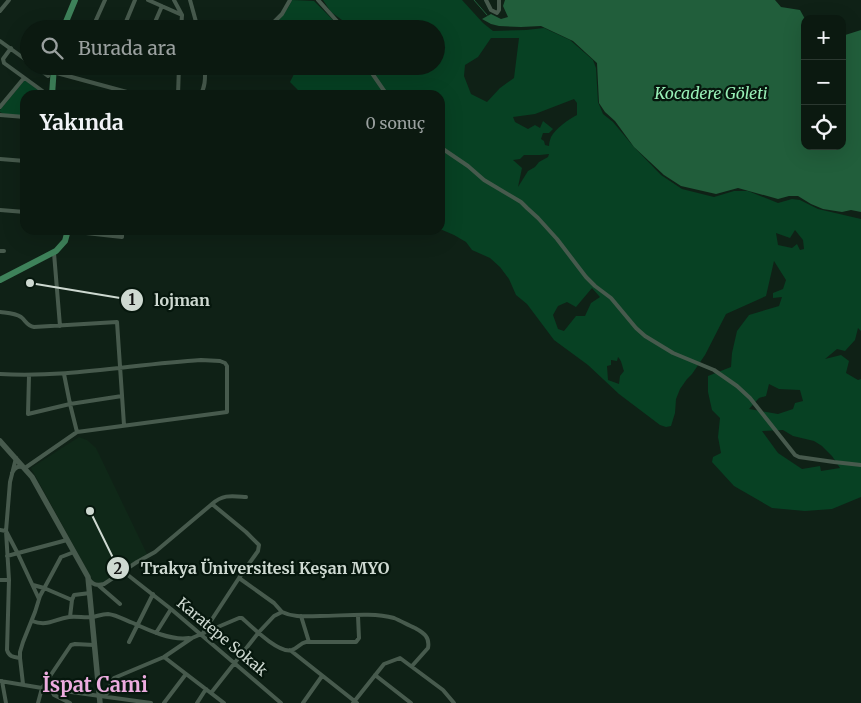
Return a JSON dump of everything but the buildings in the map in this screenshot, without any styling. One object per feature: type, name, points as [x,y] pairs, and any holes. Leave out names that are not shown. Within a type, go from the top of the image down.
[{"type":"main road","points":[[64,20],[71,0]]},
{"type":"main road","points":[[66,20],[76,0]]},
{"type":"main road","points":[[49,90],[50,75]]},
{"type":"main road","points":[[51,75],[52,90]]},
{"type":"main road","points":[[0,275],[53,248],[64,235]]},
{"type":"main road","points":[[0,280],[54,253],[62,244],[65,235]]},
{"type":"main road","points":[[0,442],[35,481],[88,577],[100,700]]},
{"type":"street","points":[[0,11],[9,0]]},
{"type":"street","points":[[96,20],[105,0]]},
{"type":"street","points":[[127,20],[135,0]]},
{"type":"street","points":[[148,0],[182,15]]},
{"type":"street","points":[[174,0],[182,15],[182,20]]},
{"type":"street","points":[[190,0],[196,20]]},
{"type":"street","points":[[276,20],[290,0]]},
{"type":"street","points":[[318,0],[336,20]]},
{"type":"street","points":[[486,0],[491,10],[497,13],[499,10],[499,0]]},
{"type":"street","points":[[156,20],[162,6]]},
{"type":"street","points":[[0,41],[20,55]]},
{"type":"street","points":[[10,48],[3,62],[20,75]]},
{"type":"street","points":[[20,75],[41,90]]},
{"type":"street","points":[[68,75],[121,90]]},
{"type":"street","points":[[178,90],[179,75]]},
{"type":"street","points":[[204,90],[205,75]]},
{"type":"street","points":[[373,75],[384,90]]},
{"type":"street","points":[[0,107],[24,78]]},
{"type":"street","points":[[0,115],[20,117]]},
{"type":"street","points":[[445,150],[484,180],[528,208],[557,239],[586,277],[610,298],[645,336],[673,353],[714,370],[737,386],[756,405],[795,455],[834,462],[861,464]]},
{"type":"street","points":[[0,159],[20,161]]},
{"type":"street","points":[[0,210],[20,212]]},
{"type":"street","points":[[106,235],[122,237],[122,235]]},
{"type":"street","points":[[54,253],[60,326]]},
{"type":"street","points":[[0,312],[19,315],[30,327],[117,322],[124,425]]},
{"type":"street","points":[[0,374],[29,376],[64,374],[206,360],[223,362],[227,368],[227,412],[77,432],[25,468],[16,467],[12,473]]},
{"type":"street","points":[[64,374],[77,432]]},
{"type":"street","points":[[29,376],[28,414],[70,404],[122,396]]},
{"type":"street","points":[[16,458],[9,485],[6,531],[9,580],[7,650],[11,656],[20,658]]},
{"type":"street","points":[[70,617],[74,595],[89,591],[91,585],[104,584],[155,552],[224,496],[246,497]]},
{"type":"street","points":[[201,634],[260,549],[259,545],[246,532],[212,504]]},
{"type":"street","points":[[0,530],[6,531]]},
{"type":"street","points":[[6,531],[39,599]]},
{"type":"street","points":[[7,556],[67,540]]},
{"type":"street","points":[[23,684],[20,658],[23,642],[39,599],[61,558],[74,552]]},
{"type":"street","name":"Karatepe Sokak","points":[[124,572],[201,634],[281,703]]},
{"type":"street","points":[[88,577],[91,583],[120,604]]},
{"type":"street","points":[[239,578],[288,615],[375,616],[391,618],[402,622],[425,634],[429,642],[428,648],[412,666]]},
{"type":"street","points":[[0,580],[9,580]]},
{"type":"street","points":[[33,585],[72,600]]},
{"type":"street","points":[[129,642],[153,594]]},
{"type":"street","points":[[156,633],[171,609]]},
{"type":"street","points":[[211,692],[259,632],[274,616],[282,612]]},
{"type":"street","points":[[32,621],[46,624],[70,617],[92,617],[104,614],[113,615],[156,633],[178,639],[192,638]]},
{"type":"street","points":[[301,616],[309,642]]},
{"type":"street","points":[[100,700],[107,694],[114,678],[164,657],[192,638],[240,618],[278,648],[293,649],[302,643],[309,642],[356,642],[359,638],[358,616]]},
{"type":"street","points":[[192,638],[195,634],[195,629]]},
{"type":"street","points":[[38,703],[42,688],[71,645],[94,645]]},
{"type":"street","points":[[293,649],[296,655],[355,702],[384,664],[399,658],[443,690],[454,703]]},
{"type":"street","points":[[164,657],[224,703]]},
{"type":"street","points":[[164,703],[186,674]]},
{"type":"street","points":[[375,675],[411,703]]},
{"type":"street","points":[[303,703],[322,676]]},
{"type":"street","points":[[6,703],[1,681],[51,689],[100,700],[151,703]]},
{"type":"street","points":[[51,689],[54,695],[70,703]]},
{"type":"street","points":[[197,703],[206,689]]},
{"type":"shaded area","points":[[292,0],[314,1],[333,20],[279,20]]},
{"type":"shaded area","points":[[323,0],[462,0],[493,31],[544,28],[570,40],[593,60],[596,68],[598,102],[603,114],[613,122],[661,175],[682,189],[714,197],[734,191],[748,191],[778,203],[792,199],[800,200],[818,209],[861,219],[861,331],[858,328],[855,340],[845,351],[837,349],[825,359],[841,355],[849,361],[846,373],[858,380],[861,379],[861,497],[832,509],[805,511],[772,508],[734,486],[712,462],[713,457],[721,453],[718,437],[720,418],[712,410],[708,392],[708,376],[731,367],[737,331],[749,315],[779,306],[782,297],[773,298],[773,293],[783,289],[786,280],[774,261],[766,296],[726,314],[705,355],[680,389],[676,399],[675,413],[671,426],[660,425],[619,394],[588,365],[554,340],[527,304],[516,295],[509,279],[500,267],[490,258],[472,250],[466,242],[445,231],[445,90],[298,90],[290,82],[294,75],[445,75],[445,20],[342,20],[331,12]],"holes":[[[491,38],[519,38],[514,78],[500,88],[487,102],[471,94],[464,76],[465,65],[478,57]],[[574,99],[577,103],[577,115],[556,131],[551,137],[549,146],[545,145],[541,139],[543,133],[549,133],[553,129],[543,121],[540,128],[535,125],[528,129],[515,122],[513,117],[535,114]],[[549,154],[548,157],[528,171],[518,187],[522,168],[513,160],[520,159],[524,155]],[[795,230],[803,240],[804,249],[800,250],[797,244],[792,248],[778,245],[776,233],[790,238]],[[592,288],[600,297],[591,303],[585,316],[576,316],[564,331],[558,329],[553,315],[558,306],[567,302],[576,307]],[[618,357],[624,371],[620,376],[619,384],[608,380],[607,366],[611,365],[611,360],[617,361]],[[769,384],[779,389],[800,390],[803,401],[795,403],[793,409],[778,414],[749,409],[759,398],[766,396]],[[783,430],[793,436],[814,441],[832,456],[840,468],[821,471],[820,466],[802,469],[778,453],[762,431]]]},
{"type":"shaded area","points":[[24,81],[38,90],[20,90],[20,116],[4,114],[0,110]]},
{"type":"shaded area","points":[[79,437],[87,440],[96,448],[147,554],[102,583],[93,581],[31,468]]},
{"type":"water","name":"Kocadere Göleti","points":[[505,0],[775,0],[781,7],[800,10],[803,15],[801,15],[801,150],[846,150],[846,35],[861,30],[861,212],[823,209],[798,196],[778,199],[738,188],[716,194],[681,186],[664,175],[634,147],[615,121],[605,112],[599,103],[597,63],[573,41],[541,26],[499,26],[482,19],[491,14],[501,19],[508,17],[503,6]]},
{"type":"waterway","points":[[474,0],[487,15]]},
{"type":"place","name":"lojman","points":[[30,283]]},
{"type":"place","name":"Trakya Üniversitesi Keşan MYO","points":[[90,511]]},
{"type":"district","name":"İspat Cami","points":[[95,685]]}]
